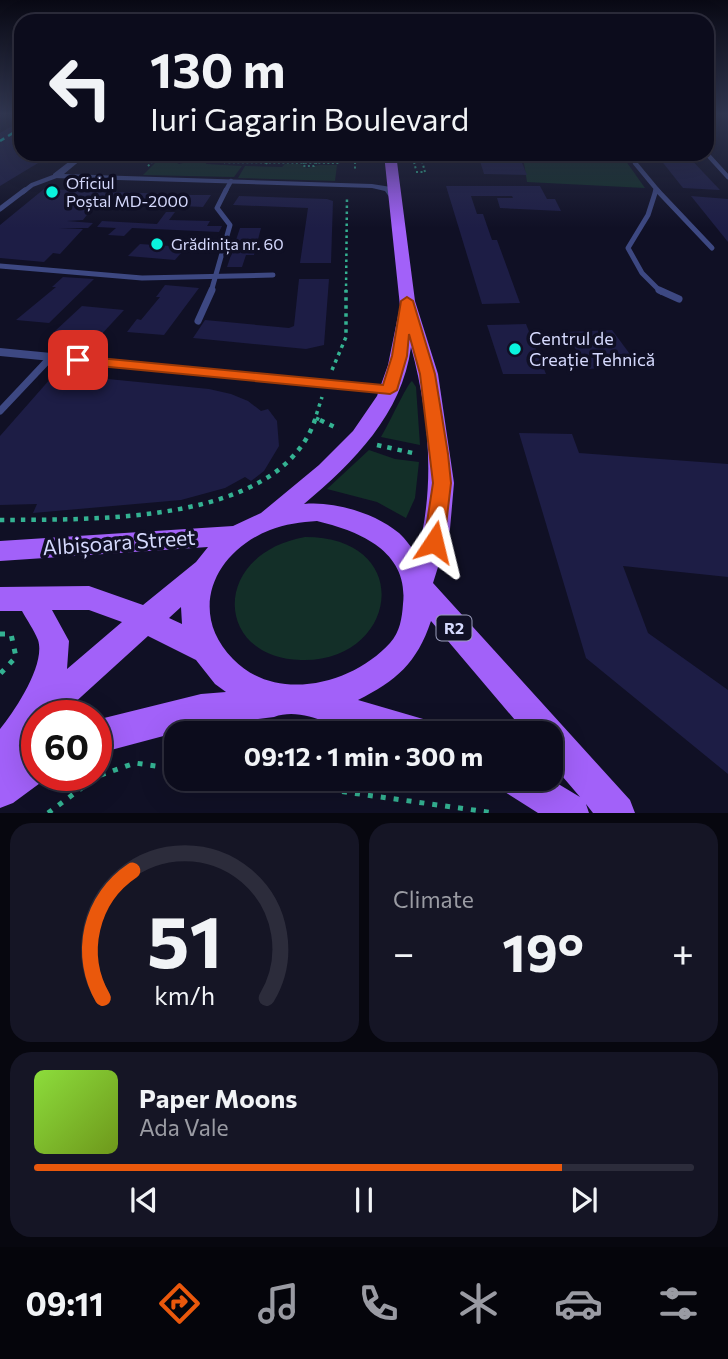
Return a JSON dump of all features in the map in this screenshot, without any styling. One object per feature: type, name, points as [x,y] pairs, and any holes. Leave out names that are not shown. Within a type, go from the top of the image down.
[{"type":"main road","points":[[391,161],[407,301],[428,374],[442,483],[437,529],[418,586]]},
{"type":"main road","points":[[54,700],[209,565],[227,543],[267,520],[360,438],[372,424],[390,390],[400,356],[407,301]]},
{"type":"main road","points":[[112,733],[201,710],[303,700],[353,689],[391,664],[404,648],[414,630],[419,611],[418,586],[408,561],[398,547],[371,525],[336,513],[298,513],[267,520]]},
{"type":"main road","name":"Albișoara Street","points":[[0,551],[239,535]]},
{"type":"main road","points":[[209,565],[197,592],[194,611],[196,630],[203,649],[216,666],[232,680],[253,691],[277,698],[303,700],[376,721]]},
{"type":"main road","name":"R2","points":[[418,586],[538,721]]},
{"type":"main road","points":[[15,599],[89,598],[119,607],[203,649]]},
{"type":"main road","points":[[15,599],[54,641],[53,665],[36,700]]},
{"type":"main road","points":[[0,756],[21,730]]},
{"type":"main road","name":"R2","points":[[563,750],[617,813]]},
{"type":"main road","points":[[0,790],[21,776]]},
{"type":"main road","points":[[537,791],[571,813]]},
{"type":"street","points":[[57,176],[75,161]]},
{"type":"street","points":[[57,176],[372,186],[387,190],[395,200]]},
{"type":"street","points":[[0,352],[390,390]]},
{"type":"lane","points":[[635,161],[656,189],[712,247]]},
{"type":"lane","points":[[713,161],[728,177]]},
{"type":"lane","points":[[0,209],[39,181],[57,176]]},
{"type":"lane","points":[[198,321],[217,274],[230,225],[216,208],[230,181]]},
{"type":"lane","points":[[656,189],[648,215],[628,248],[640,271],[655,289],[679,299]]},
{"type":"lane","points":[[0,267],[142,278],[217,274],[273,275]]},
{"type":"lane","points":[[0,411],[51,357]]},
{"type":"path","points":[[213,161],[267,164],[278,164],[280,161],[304,162],[303,166],[308,167],[317,162],[340,163],[339,172]]},
{"type":"path","points":[[355,161],[355,170]]},
{"type":"path","points":[[414,161],[416,171],[425,172],[422,161]]},
{"type":"path","points":[[0,520],[75,519],[185,510],[240,492],[274,473],[302,448],[346,337],[347,193]]},
{"type":"path","points":[[316,418],[344,431]]},
{"type":"path","points":[[375,444],[395,451],[419,454]]},
{"type":"path","points":[[0,634],[11,634],[16,657],[0,674]]},
{"type":"path","points":[[48,813],[98,776],[135,764],[164,767]]},
{"type":"path","points":[[338,791],[495,813]]},
{"type":"green space","points":[[157,161],[174,161],[179,164],[207,161],[206,164],[242,166],[234,177],[143,175]]},
{"type":"green space","points":[[524,161],[626,161],[645,188],[527,182]]},
{"type":"green space","points":[[285,164],[300,164],[307,168],[337,165],[335,181],[238,178],[245,166],[282,167]]},
{"type":"green space","points":[[412,381],[416,387],[420,445],[381,437]]},
{"type":"green space","points":[[369,450],[395,459],[419,462],[415,498],[406,518],[377,502],[327,489]]},
{"type":"green space","points":[[305,537],[341,542],[365,557],[379,577],[381,600],[374,622],[358,642],[334,656],[301,660],[272,655],[252,642],[239,625],[235,604],[239,583],[252,563],[274,547]]},
{"type":"building","points":[[0,153],[14,153],[14,161],[41,161],[0,186]]},
{"type":"building","points":[[480,161],[521,161],[527,175],[484,174]]},
{"type":"building","points":[[662,161],[693,161],[720,190],[683,188]]},
{"type":"building","points":[[446,186],[540,186],[547,199],[555,199],[561,211],[500,208],[497,198],[513,198],[512,196],[471,196],[477,214],[483,214],[492,240],[497,240],[520,303],[482,304]]},
{"type":"building","points":[[44,189],[211,195],[203,207],[97,202],[83,220],[67,221],[93,223],[88,228],[59,228],[83,229],[60,254],[53,253],[44,262],[0,258],[0,225]]},
{"type":"building","points":[[239,196],[333,201],[331,263],[300,263],[308,208],[233,205]]},
{"type":"building","points":[[691,196],[728,199],[728,242]]},
{"type":"building","points":[[166,212],[175,212],[169,220],[210,221],[207,226],[222,226],[219,232],[132,228],[124,236],[108,235],[116,228],[97,227],[102,221],[157,224]]},
{"type":"building","points":[[240,228],[261,228],[254,255],[246,255],[242,267],[227,267]]},
{"type":"building","points":[[140,244],[186,247],[175,260],[128,256]]},
{"type":"building","points":[[63,277],[94,279],[49,323],[16,320],[56,287],[52,287]]},
{"type":"building","points":[[299,279],[329,279],[324,345],[306,349],[193,338],[205,320],[289,328],[294,326]]},
{"type":"building","points":[[165,285],[199,288],[164,335],[127,332],[160,297],[156,297]]},
{"type":"building","points":[[82,306],[124,310],[99,337],[54,332]]},
{"type":"building","name":"Centrul de Creație Tehnică","points":[[526,324],[546,374],[503,374],[487,325]]},
{"type":"building","points":[[612,330],[638,365],[588,369],[565,332]]},
{"type":"building","points":[[51,378],[105,385],[108,379],[209,389],[231,394],[248,401],[261,411],[268,409],[277,421],[279,446],[264,471],[251,481],[245,477],[225,488],[181,500],[33,513],[37,504],[0,505],[0,436]]},
{"type":"building","points":[[519,433],[572,434],[579,453],[728,464],[728,577],[623,566],[648,633],[728,690],[728,774],[586,658]]},
{"type":"place","name":"Oficiul Poștal MD-2000","points":[[52,192]]},
{"type":"place","name":"Grădinița nr. 60","points":[[157,244]]},
{"type":"place","name":"Centrul de Creație Tehnică","points":[[515,349]]},
{"type":"route","points":[[78,360],[390,390],[400,356],[407,301],[428,374],[439,454],[442,483],[434,542]]}]
